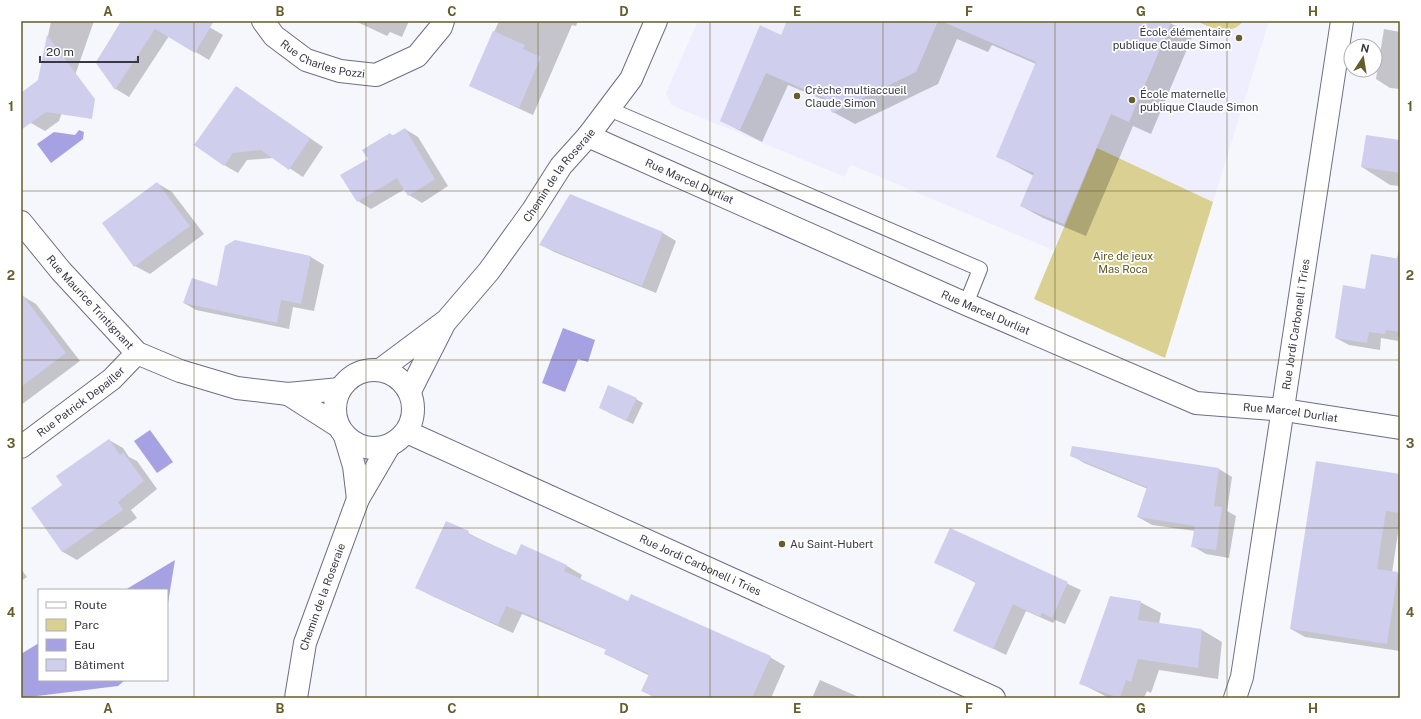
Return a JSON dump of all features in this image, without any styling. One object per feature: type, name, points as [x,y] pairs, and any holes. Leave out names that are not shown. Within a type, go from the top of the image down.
[{"type":"street","name":"Rue Charles Pozzi","points":[[263,21],[274,36],[306,60],[340,71],[376,75],[417,56],[442,28],[443,21]]},
{"type":"street","name":"Chemin de la Roseraie","points":[[380,370],[447,320],[489,271],[534,210],[561,166],[588,136],[631,79],[656,21]]},
{"type":"street","name":"Rue Jordi Carbonell i Tries","points":[[1235,698],[1242,677],[1284,410],[1342,21]]},
{"type":"street","name":"Rue Marcel Durliat","points":[[588,136],[966,304],[1196,403],[1284,410],[1400,428]]},
{"type":"street","name":"Rue Maurice Trintignant","points":[[21,222],[61,271],[138,353],[180,372],[237,388],[288,394],[340,389]]},
{"type":"street","name":"Chemin de la Roseraie","points":[[410,391],[447,320]]},
{"type":"street","name":"Rue Patrick Depailler","points":[[21,447],[112,379],[138,353]]},
{"type":"street","points":[[368,370],[380,370],[392,374],[402,381],[410,391],[414,412],[407,432],[399,440],[389,446],[377,449],[366,448],[354,444],[342,431],[335,414],[336,401],[340,389],[347,380],[357,373],[368,370]]},
{"type":"street","name":"Rue Maurice Trintignant","points":[[288,394],[342,431]]},
{"type":"street","name":"Chemin de la Roseraie","points":[[342,431],[354,466],[358,499]]},
{"type":"street","name":"Rue Jordi Carbonell i Tries","points":[[407,432],[994,698]]},
{"type":"street","name":"Chemin de la Roseraie","points":[[296,698],[305,643],[358,499],[389,446]]},
{"type":"lane","points":[[609,109],[980,269],[966,304]]},
{"type":"shaded area","points":[[698,21],[1269,21],[1213,202],[1097,149],[1053,250],[854,166],[850,165],[845,177],[671,105],[666,93]]},
{"type":"green space","points":[[1197,21],[1243,21],[1233,29],[1221,30]]},
{"type":"green space","name":"Aire de jeux Mas Roca","points":[[1097,148],[1213,202],[1165,358],[1034,299]]},
{"type":"water","points":[[79,130],[84,132],[83,139],[51,163],[37,144],[54,132],[75,135]]},
{"type":"water","points":[[563,328],[595,340],[588,362],[578,359],[565,392],[542,383]]},
{"type":"water","points":[[150,430],[173,462],[157,473],[134,441]]},
{"type":"water","points":[[175,560],[168,603],[168,589],[127,589]]},
{"type":"water","points":[[38,644],[38,681],[124,681],[118,686],[21,698],[21,654]]},
{"type":"building","points":[[121,21],[214,21],[195,53],[155,29],[115,90],[96,63]]},
{"type":"building","name":"Crèche multiaccueil Claude Simon","points":[[787,21],[938,21],[916,72],[832,113],[826,99],[766,73],[740,130],[720,121],[760,25],[781,35]]},
{"type":"building","points":[[941,21],[1172,21],[1129,122],[1111,114],[1064,224],[1020,206],[1034,173],[996,157],[1036,62]]},
{"type":"building","points":[[493,31],[525,45],[523,49],[541,57],[519,108],[469,86]]},
{"type":"building","points":[[47,35],[95,99],[92,119],[46,112],[21,130],[21,93],[38,80]]},
{"type":"building","points":[[236,86],[310,138],[289,170],[261,150],[233,153],[224,166],[194,145]]},
{"type":"building","points":[[405,128],[435,179],[408,196],[397,178],[357,202],[340,175],[368,159],[362,150],[390,133],[392,136]]},
{"type":"building","points":[[1366,135],[1400,140],[1400,173],[1361,167]]},
{"type":"building","points":[[157,182],[190,226],[134,267],[102,223]]},
{"type":"building","points":[[570,194],[663,232],[642,286],[539,245]]},
{"type":"building","points":[[235,240],[311,256],[301,304],[281,300],[277,323],[183,303],[192,278],[217,286],[225,246]]},
{"type":"building","points":[[1371,254],[1400,259],[1400,332],[1386,330],[1385,334],[1369,332],[1367,343],[1335,338],[1343,285],[1365,289]]},
{"type":"building","points":[[21,293],[66,353],[21,387]]},
{"type":"building","points":[[608,385],[637,398],[626,421],[599,408]]},
{"type":"building","points":[[109,439],[120,455],[123,452],[144,481],[118,502],[123,510],[62,552],[31,508],[62,485],[56,476]]},
{"type":"building","points":[[1072,446],[1219,468],[1214,506],[1222,507],[1216,550],[1191,547],[1195,526],[1137,517],[1147,487],[1070,456]]},
{"type":"building","points":[[1316,461],[1400,474],[1400,513],[1386,511],[1377,569],[1398,572],[1387,644],[1290,629]]},
{"type":"building","points":[[446,521],[469,531],[468,534],[516,555],[521,544],[567,565],[564,571],[628,601],[631,594],[771,656],[752,698],[657,698],[641,691],[649,674],[604,654],[606,649],[506,606],[498,625],[415,588]]},
{"type":"building","points":[[950,528],[1068,582],[1052,618],[1042,613],[1040,617],[1013,604],[993,649],[953,631],[976,582],[934,563]]},
{"type":"building","points":[[1110,596],[1141,601],[1138,620],[1202,629],[1198,668],[1138,659],[1131,682],[1126,680],[1120,698],[1079,684]]},
{"type":"place","name":"École élémentaire publique Claude Simon","points":[[1239,38]]},
{"type":"place","name":"Crèche multiaccueil Claude Simon","points":[[797,96]]},
{"type":"place","name":"École maternelle publique Claude Simon","points":[[1132,100]]},
{"type":"place","name":"Au Saint-Hubert","points":[[782,544]]}]
